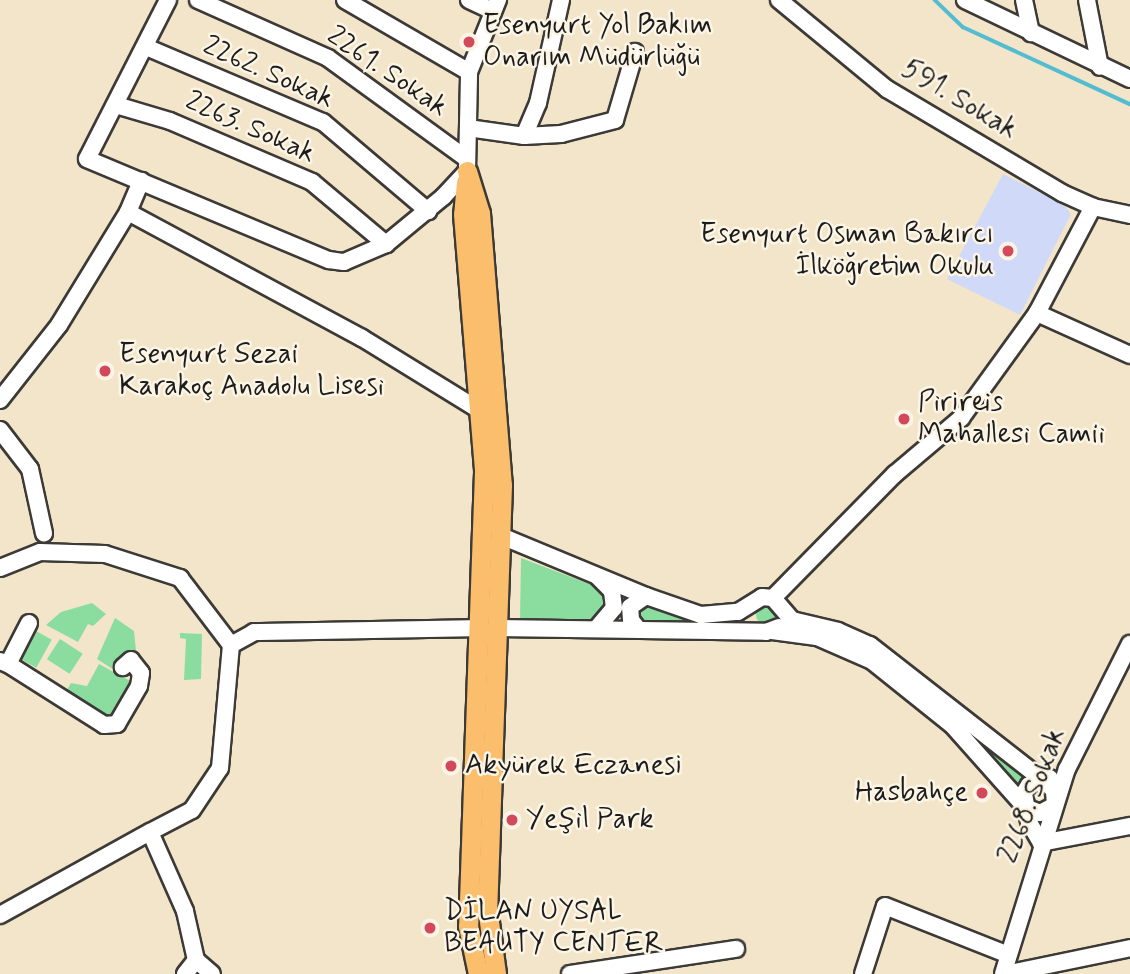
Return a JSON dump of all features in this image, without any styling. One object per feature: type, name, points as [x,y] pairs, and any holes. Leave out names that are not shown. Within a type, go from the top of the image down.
[{"type":"main road","points":[[467,165],[463,214],[479,410],[484,512],[487,907],[496,974]]},
{"type":"main road","points":[[467,165],[480,213],[501,456],[501,536],[486,628],[468,926],[478,974]]},
{"type":"street","points":[[168,0],[87,159],[329,260],[362,257],[386,244],[428,211],[467,165],[470,72],[496,6],[469,0]]},
{"type":"street","name":"2261. Sokak","points":[[198,0],[328,58],[467,165]]},
{"type":"street","points":[[345,0],[470,72]]},
{"type":"street","points":[[524,136],[538,103],[561,0]]},
{"type":"street","name":"591. Sokak","points":[[779,0],[887,89],[1062,193],[1093,207],[1130,215]]},
{"type":"street","points":[[965,0],[1100,67],[1130,79]]},
{"type":"street","points":[[1024,0],[1031,33]]},
{"type":"street","points":[[1087,0],[1100,67]]},
{"type":"street","name":"2262. Sokak","points":[[146,47],[323,121],[428,211]]},
{"type":"street","points":[[468,128],[524,136],[561,134],[615,120],[635,52]]},
{"type":"street","name":"2263. Sokak","points":[[116,105],[170,121],[312,182],[386,244]]},
{"type":"street","points":[[0,400],[59,325],[128,212],[141,181]]},
{"type":"street","points":[[784,612],[782,624],[769,632],[755,628],[749,619],[765,599],[895,474],[961,418],[1037,313],[1093,207]]},
{"type":"street","points":[[128,212],[362,338],[479,410]]},
{"type":"street","points":[[1037,313],[1130,355]]},
{"type":"street","points":[[0,430],[30,469],[44,533]]},
{"type":"street","points":[[501,536],[646,596],[701,615],[738,612],[765,599]]},
{"type":"street","points":[[0,568],[40,552],[106,554],[180,578],[231,645],[220,768],[192,810],[0,915]]},
{"type":"street","points":[[596,575],[614,598],[612,614],[597,628]]},
{"type":"street","points":[[638,629],[631,620],[631,607],[646,596]]},
{"type":"street","points":[[765,599],[792,620],[870,645],[1054,791],[1055,805],[1040,813],[1025,807]]},
{"type":"street","points":[[29,622],[4,662],[104,725],[117,724],[139,686],[141,673],[131,660],[123,667]]},
{"type":"street","points":[[231,645],[254,632],[486,628],[769,632],[817,637],[872,661],[952,724],[1025,807],[1041,844],[1130,826]]},
{"type":"street","name":"2268. Sokak","points":[[1004,974],[1006,954],[1067,769],[1130,644]]},
{"type":"street","points":[[1025,807],[1026,789],[1067,769]]},
{"type":"street","points":[[150,832],[186,911],[196,960],[212,974]]},
{"type":"street","points":[[863,974],[885,906],[1006,954]]},
{"type":"street","points":[[1004,974],[1130,948]]},
{"type":"street","points":[[570,974],[736,949]]},
{"type":"street","points":[[185,974],[196,960]]},
{"type":"shaded area","name":"Esenyurt Osman Bakırcı İlköğretim Okulu","points":[[1003,174],[1063,204],[1071,214],[1020,315],[947,279]]},
{"type":"green space","points":[[521,558],[597,587],[608,601],[607,610],[595,622],[520,620]]},
{"type":"green space","points":[[92,603],[106,614],[93,626],[88,624],[78,642],[46,625],[61,612]]},
{"type":"green space","points":[[640,604],[693,622],[731,623],[744,617],[746,624],[641,621],[637,617]]},
{"type":"green space","points":[[766,605],[773,608],[776,615],[773,622],[766,625],[759,622],[756,615],[759,608]]},
{"type":"green space","points":[[115,618],[134,631],[136,651],[119,673],[97,659]]},
{"type":"green space","points":[[36,631],[52,640],[36,668],[20,659]]},
{"type":"green space","points":[[180,633],[202,634],[201,679],[184,680],[186,639],[180,638]]},
{"type":"green space","points":[[60,639],[83,654],[70,674],[47,659]]},
{"type":"green space","points":[[99,664],[132,682],[109,721],[67,690],[71,683],[87,686]]},
{"type":"green space","points":[[970,730],[1028,776],[1017,788],[968,733]]},
{"type":"waterway","points":[[935,0],[963,27],[1130,104]]},
{"type":"place","name":"Esenyurt Yol Bakım Onarım Müdürlüğü","points":[[469,42]]},
{"type":"place","name":"Esenyurt Osman Bakırcı İlköğretim Okulu","points":[[1008,251]]},
{"type":"place","name":"Esenyurt Sezai Karakoç Anadolu Lisesi","points":[[105,371]]},
{"type":"place","name":"Pirireis Mahallesi Camii","points":[[904,419]]},
{"type":"place","name":"Akyürek Eczanesi","points":[[451,766]]},
{"type":"place","name":"Hasbahçe","points":[[982,793]]},
{"type":"place","name":"Yeşil Park","points":[[512,820]]},
{"type":"place","name":"DİLAN UYSAL BEAUTY CENTER","points":[[430,928]]}]
